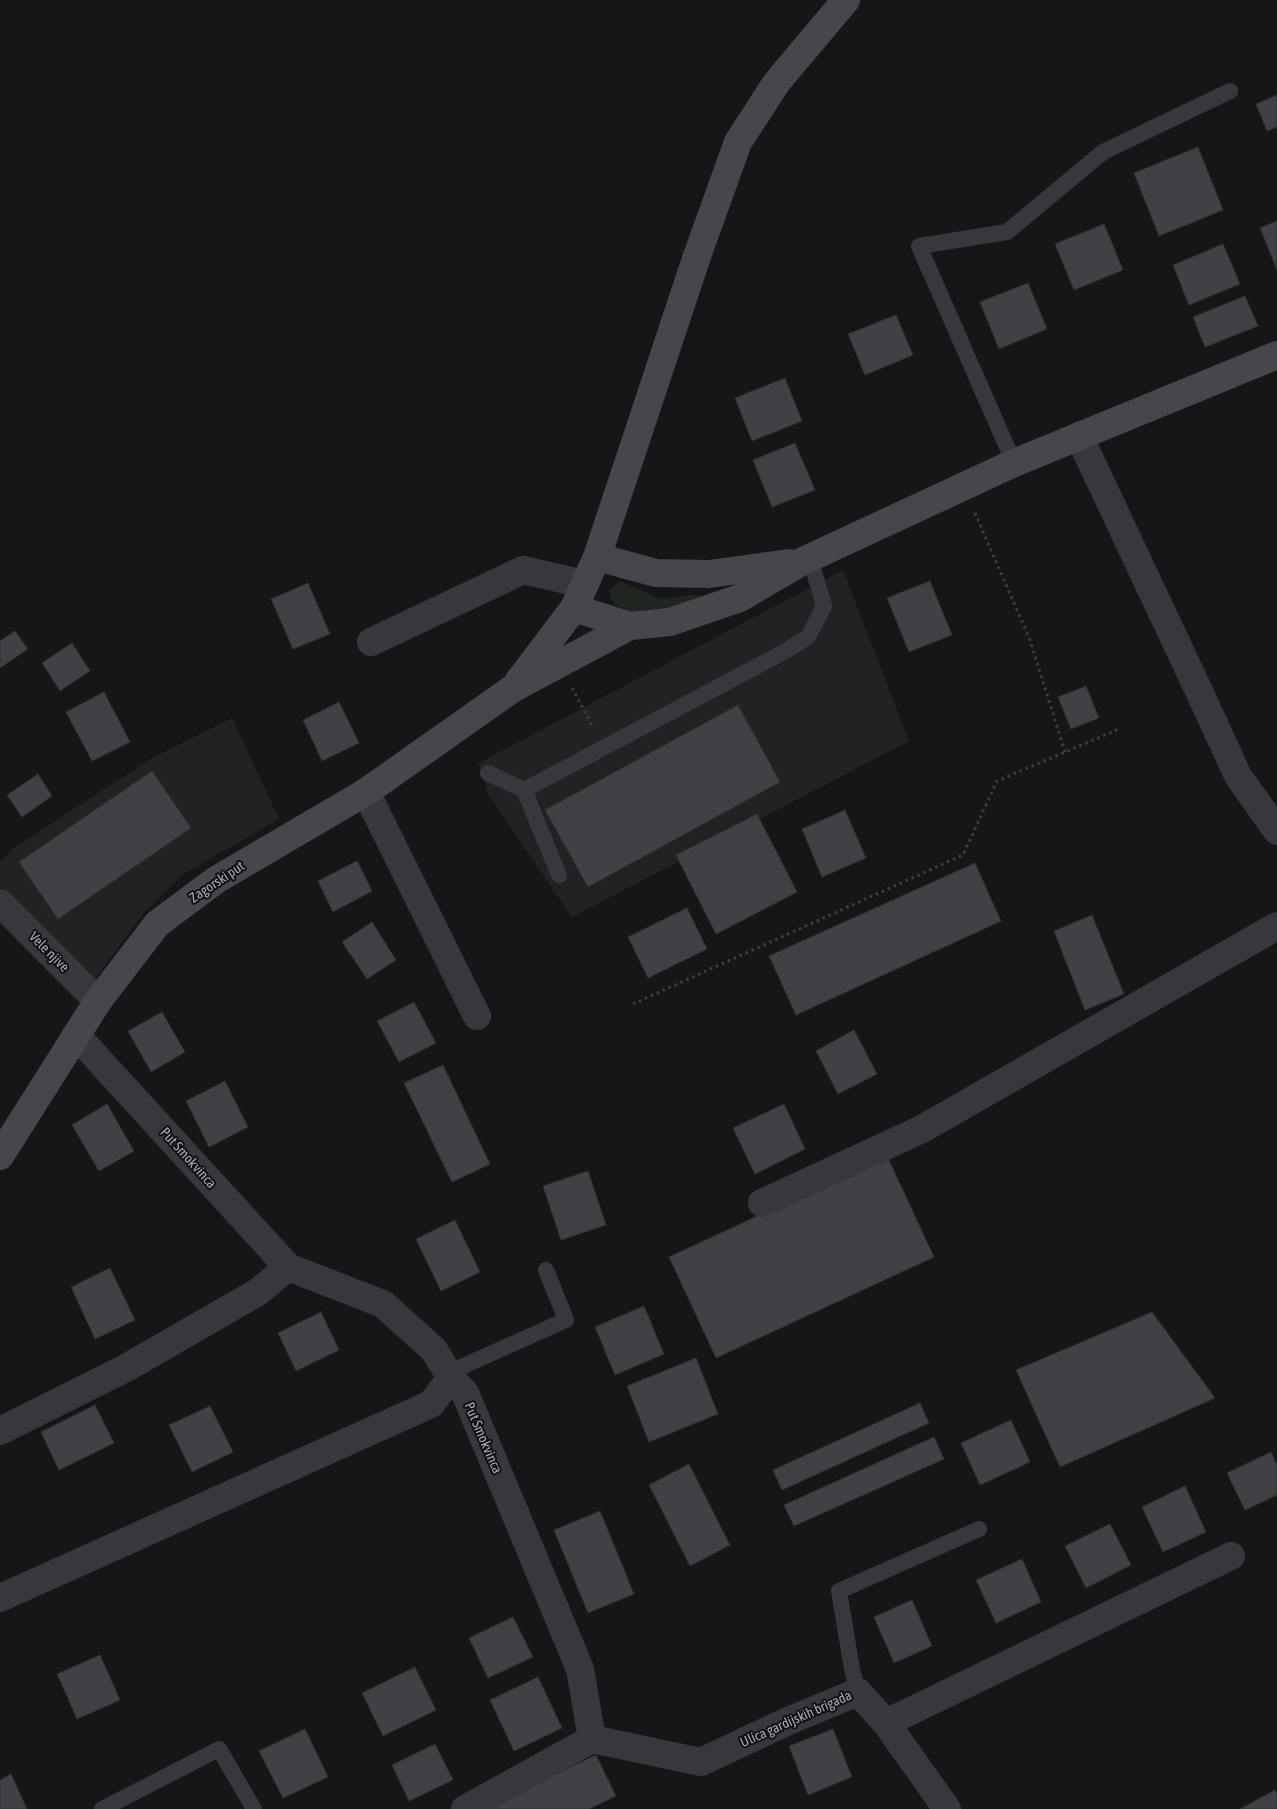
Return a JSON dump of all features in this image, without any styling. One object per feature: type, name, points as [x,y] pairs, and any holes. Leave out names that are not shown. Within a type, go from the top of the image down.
[{"type":"main road","points":[[512,689],[574,608],[597,556],[696,259],[738,142],[777,82],[846,0]]},
{"type":"main road","points":[[512,689],[630,626],[670,622],[740,598],[806,559],[963,486],[1014,463],[1277,355]]},
{"type":"main road","points":[[597,556],[656,573],[709,574],[806,559]]},
{"type":"main road","points":[[574,608],[630,626]]},
{"type":"main road","name":"Zagorski put","points":[[0,1156],[98,1000],[158,924],[216,880],[366,792],[512,689]]},
{"type":"street","points":[[1079,436],[1238,776],[1277,831]]},
{"type":"street","points":[[371,642],[523,570],[584,584]]},
{"type":"street","points":[[366,792],[477,1016]]},
{"type":"street","name":"Vele njive","points":[[0,902],[98,1000]]},
{"type":"street","points":[[762,1203],[922,1129],[1277,926]]},
{"type":"street","name":"Put Smokvinca","points":[[76,1034],[288,1267],[383,1304],[434,1350],[451,1378],[464,1393],[580,1669],[592,1739]]},
{"type":"street","points":[[0,1431],[126,1368],[258,1292],[288,1267]]},
{"type":"street","points":[[0,1598],[431,1404],[451,1378]]},
{"type":"street","points":[[886,1723],[1231,1556]]},
{"type":"street","name":"Ulica gardijskih brigada","points":[[592,1739],[701,1762],[788,1721],[858,1692],[886,1723],[947,1809]]},
{"type":"street","points":[[465,1809],[592,1739]]},
{"type":"lane","points":[[1014,463],[919,246],[1007,232],[1103,152],[1230,91]]},
{"type":"lane","points":[[524,790],[782,654],[808,637],[824,606],[806,559]]},
{"type":"lane","points":[[488,773],[524,790],[559,875]]},
{"type":"lane","points":[[451,1378],[461,1367],[566,1320],[546,1270]]},
{"type":"lane","points":[[858,1692],[838,1591],[979,1529]]},
{"type":"lane","points":[[102,1809],[219,1749],[254,1809]]},
{"type":"path","points":[[963,486],[1030,640],[1065,752]]},
{"type":"path","points":[[576,695],[586,714]]},
{"type":"path","points":[[633,1004],[963,855],[997,782],[1119,730]]},
{"type":"shaded area","points":[[843,570],[909,741],[572,917],[488,794],[479,763]]},
{"type":"shaded area","points":[[620,581],[661,599],[693,595],[703,596],[693,604],[640,616],[618,607],[611,599],[609,590]]},
{"type":"shaded area","points":[[232,718],[279,819],[182,875],[143,914],[96,978],[0,886],[0,863],[12,849],[152,758]]},
{"type":"building","points":[[1277,95],[1277,127],[1267,131],[1256,104]]},
{"type":"building","points":[[1198,147],[1223,210],[1159,236],[1134,173]]},
{"type":"building","points":[[1277,221],[1277,270],[1260,228]]},
{"type":"building","points":[[1104,224],[1123,270],[1074,290],[1055,244]]},
{"type":"building","points":[[1223,244],[1240,284],[1189,305],[1173,265]]},
{"type":"building","points":[[1028,283],[1047,329],[999,349],[980,302]]},
{"type":"building","points":[[1245,296],[1258,326],[1205,347],[1193,317]]},
{"type":"building","points":[[896,315],[913,355],[865,375],[848,334]]},
{"type":"building","points":[[785,378],[802,421],[752,441],[735,398]]},
{"type":"building","points":[[795,443],[815,490],[772,507],[753,460]]},
{"type":"building","points":[[930,581],[952,635],[909,652],[887,598]]},
{"type":"building","points":[[308,583],[330,634],[293,649],[271,599]]},
{"type":"building","points":[[15,631],[28,649],[0,668],[0,641]]},
{"type":"building","points":[[72,643],[90,671],[60,691],[42,663]]},
{"type":"building","points":[[1086,686],[1099,718],[1071,729],[1058,697]]},
{"type":"building","points":[[104,692],[130,742],[92,761],[66,712]]},
{"type":"building","points":[[339,702],[359,743],[322,761],[303,720]]},
{"type":"building","points":[[738,705],[780,782],[588,887],[545,810]]},
{"type":"building","points":[[152,771],[191,828],[58,919],[19,862]]},
{"type":"building","points":[[38,774],[52,796],[22,817],[7,795]]},
{"type":"building","points":[[845,810],[866,858],[822,877],[802,829]]},
{"type":"building","points":[[757,814],[797,892],[716,934],[676,855]]},
{"type":"building","points":[[357,861],[372,891],[333,912],[318,881]]},
{"type":"building","points":[[975,863],[1001,921],[796,1015],[769,956]]},
{"type":"building","points":[[687,908],[707,949],[648,978],[628,937]]},
{"type":"building","points":[[1092,915],[1124,994],[1085,1010],[1054,931]]},
{"type":"building","points":[[372,922],[396,960],[367,979],[342,942]]},
{"type":"building","points":[[414,1002],[436,1043],[399,1062],[377,1021]]},
{"type":"building","points":[[162,1012],[185,1052],[151,1072],[128,1031]]},
{"type":"building","points":[[854,1030],[877,1074],[838,1094],[816,1051]]},
{"type":"building","points":[[443,1065],[490,1164],[452,1182],[404,1083]]},
{"type":"building","points":[[225,1081],[248,1127],[209,1147],[186,1101]]},
{"type":"building","points":[[107,1104],[134,1151],[99,1171],[72,1125]]},
{"type":"building","points":[[784,1104],[805,1149],[755,1174],[733,1128]]},
{"type":"building","points":[[887,1156],[934,1257],[716,1358],[669,1257]]},
{"type":"building","points":[[588,1171],[606,1225],[561,1240],[543,1186]]},
{"type":"building","points":[[455,1220],[480,1272],[441,1291],[416,1239]]},
{"type":"building","points":[[110,1268],[135,1320],[95,1339],[71,1287]]},
{"type":"building","points":[[644,1306],[664,1354],[615,1375],[595,1327]]},
{"type":"building","points":[[321,1312],[339,1350],[296,1371],[278,1333]]},
{"type":"building","points":[[1152,1312],[1215,1398],[1060,1467],[1016,1370]]},
{"type":"building","points":[[696,1358],[718,1414],[649,1442],[627,1386]]},
{"type":"building","points":[[920,1403],[929,1423],[782,1490],[773,1470]]},
{"type":"building","points":[[95,1405],[114,1443],[59,1470],[41,1432]]},
{"type":"building","points":[[210,1406],[233,1452],[192,1472],[169,1425]]},
{"type":"building","points":[[1011,1420],[1030,1462],[980,1485],[961,1443]]},
{"type":"building","points":[[934,1437],[944,1459],[794,1526],[784,1505]]},
{"type":"building","points":[[1271,1452],[1277,1465],[1277,1495],[1245,1510],[1227,1473]]},
{"type":"building","points":[[689,1464],[730,1545],[690,1566],[649,1485]]},
{"type":"building","points":[[1185,1486],[1206,1532],[1163,1552],[1142,1507]]},
{"type":"building","points":[[600,1511],[634,1594],[588,1613],[554,1530]]},
{"type":"building","points":[[1110,1524],[1131,1565],[1086,1588],[1065,1546]]},
{"type":"building","points":[[1022,1559],[1041,1602],[996,1623],[976,1580]]},
{"type":"building","points":[[912,1600],[932,1646],[894,1663],[874,1617]]},
{"type":"building","points":[[513,1617],[533,1657],[488,1678],[469,1638]]},
{"type":"building","points":[[100,1655],[120,1700],[77,1719],[57,1674]]},
{"type":"building","points":[[415,1667],[436,1710],[383,1736],[362,1693]]},
{"type":"building","points":[[538,1677],[562,1728],[514,1751],[490,1700]]},
{"type":"building","points":[[305,1729],[328,1777],[283,1798],[259,1751]]},
{"type":"building","points":[[833,1729],[852,1777],[808,1795],[789,1746]]},
{"type":"building","points":[[435,1744],[453,1780],[409,1801],[392,1765]]},
{"type":"building","points":[[596,1755],[616,1796],[589,1809],[483,1809]]},
{"type":"building","points":[[11,1774],[27,1809],[0,1809],[0,1780]]},
{"type":"building","points":[[1275,1790],[1277,1794],[1277,1809],[1240,1809]]}]
